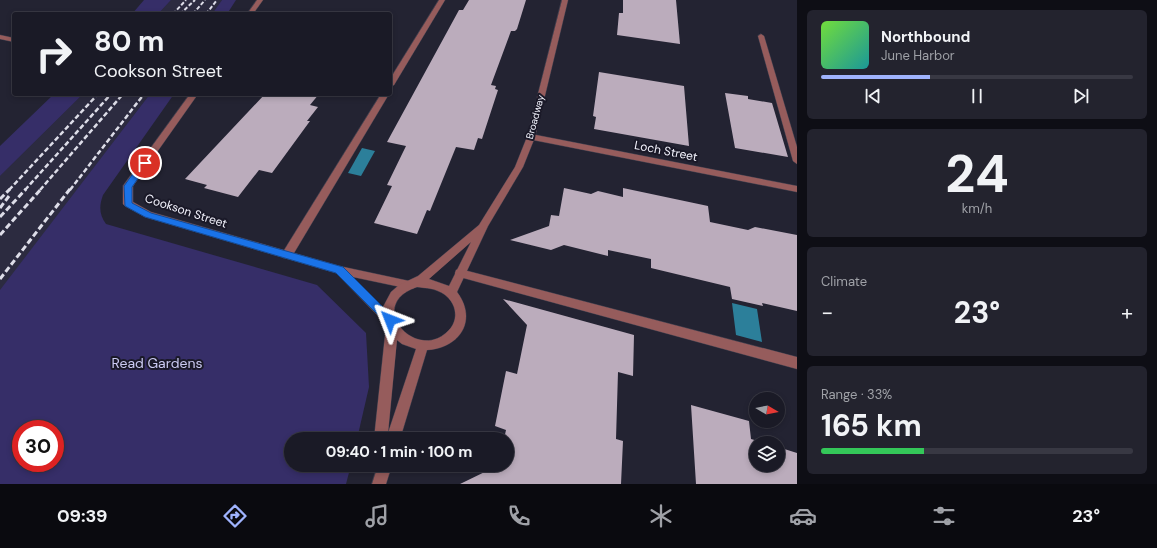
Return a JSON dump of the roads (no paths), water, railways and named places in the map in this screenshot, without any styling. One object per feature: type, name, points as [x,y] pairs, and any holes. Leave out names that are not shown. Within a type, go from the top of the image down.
[{"type":"street","points":[[251,12],[260,0]]},
{"type":"street","points":[[392,82],[442,0]]},
{"type":"street","name":"Broadway","points":[[451,293],[484,225],[519,167],[530,137],[565,0]]},
{"type":"street","points":[[761,36],[797,161]]},
{"type":"street","points":[[0,37],[12,40]]},
{"type":"street","name":"Cookson Street","points":[[193,96],[128,186],[128,204],[148,215],[339,270],[413,284]]},
{"type":"street","points":[[286,255],[384,96]]},
{"type":"street","name":"Loch Street","points":[[530,137],[797,189]]},
{"type":"street","name":"Broadway","points":[[382,432],[391,323],[389,309],[392,299],[400,290],[413,284],[484,225]]},
{"type":"street","name":"Cookson Street","points":[[339,270],[391,323]]},
{"type":"street","points":[[460,273],[797,363]]},
{"type":"street","points":[[391,323],[399,335],[410,342],[423,345],[433,345],[445,341],[454,333],[460,323],[461,312],[458,302],[451,293],[440,286],[428,283],[413,284]]},
{"type":"street","points":[[395,432],[423,345]]},
{"type":"street","points":[[378,472],[378,484]]},
{"type":"street","points":[[378,484],[382,472]]},
{"type":"water","points":[[362,148],[375,151],[361,176],[348,173]]},
{"type":"water","points":[[732,303],[757,309],[762,342],[736,335]]},
{"type":"railway","points":[[175,12],[186,0]]},
{"type":"railway","points":[[182,12],[195,0]]},
{"type":"railway","points":[[195,12],[205,0]]},
{"type":"railway","points":[[208,12],[217,0]]},
{"type":"railway","points":[[9,190],[96,96]]},
{"type":"railway","points":[[25,190],[109,96]]},
{"type":"railway","points":[[40,190],[121,96]]},
{"type":"railway","points":[[70,190],[142,96]]},
{"type":"railway","points":[[0,217],[26,189]]},
{"type":"railway","points":[[0,235],[41,189]]},
{"type":"railway","points":[[0,279],[70,189]]},
{"type":"railway","points":[[0,199],[9,190]]},
{"type":"railway","points":[[0,208],[9,196]]},
{"type":"park label","name":"Read Gardens","points":[[157,363]]}]
